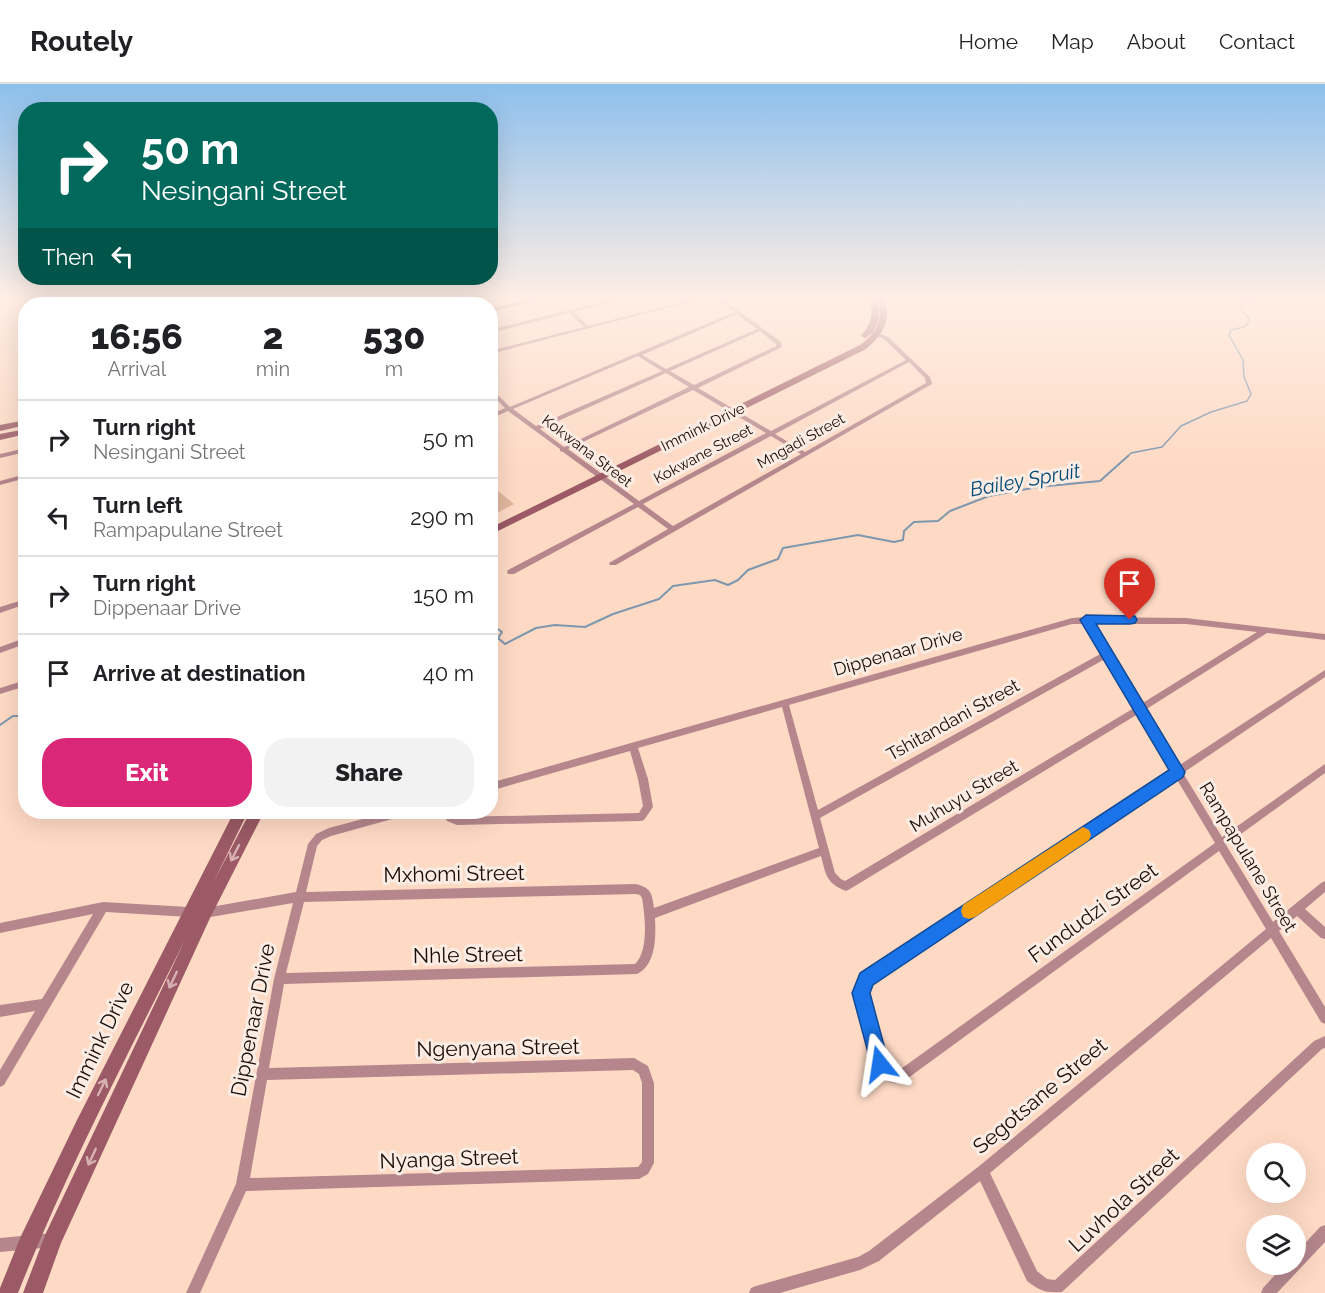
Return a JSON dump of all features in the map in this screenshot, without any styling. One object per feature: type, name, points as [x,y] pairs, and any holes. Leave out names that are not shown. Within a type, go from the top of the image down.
[{"type":"main road","name":"Immink Drive","points":[[498,528],[731,409],[850,353]]},
{"type":"main road","points":[[0,428],[18,424]]},
{"type":"main road","points":[[0,437],[18,433]]},
{"type":"main road","name":"Immink Drive","points":[[498,520],[597,476]]},
{"type":"main road","name":"Immink Drive","points":[[33,1293],[53,1240],[238,819]]},
{"type":"main road","name":"Immink Drive","points":[[8,1293],[28,1243],[197,913],[253,819]]},
{"type":"street","points":[[498,413],[643,353]]},
{"type":"street","points":[[535,429],[705,353]]},
{"type":"street","points":[[562,450],[766,353]]},
{"type":"street","name":"Mngadi Street","points":[[613,562],[929,384],[928,378],[902,353]]},
{"type":"street","points":[[639,355],[805,454]]},
{"type":"street","name":"Kokwane Street","points":[[511,572],[909,360]]},
{"type":"street","name":"Kokwana Street","points":[[498,398],[508,409],[562,450],[672,529]]},
{"type":"street","points":[[0,456],[18,452]]},
{"type":"street","points":[[0,483],[18,478]]},
{"type":"street","points":[[0,610],[18,605]]},
{"type":"street","name":"Dippenaar Drive","points":[[498,785],[1054,626],[1086,620],[1186,621],[1325,637]]},
{"type":"street","name":"Rampapulane Street","points":[[1086,620],[1325,1018]]},
{"type":"street","name":"Muhuyu Street","points":[[785,704],[832,878],[843,886],[851,885],[1266,630]]},
{"type":"street","points":[[0,650],[18,644]]},
{"type":"street","name":"Tshitandani Street","points":[[815,816],[1107,654]]},
{"type":"street","points":[[1178,772],[1325,673]]},
{"type":"street","points":[[0,691],[18,685]]},
{"type":"street","points":[[452,819],[457,821],[640,817],[648,807],[643,779],[633,746]]},
{"type":"street","name":"Fundudzi Street","points":[[1178,772],[867,979],[861,993],[883,1070],[890,1077],[900,1077],[1325,768]]},
{"type":"street","name":"Dippenaar Drive","points":[[193,1293],[242,1185],[279,979],[310,850],[317,838],[338,829],[376,819]]},
{"type":"street","points":[[649,915],[825,850]]},
{"type":"street","name":"Segotsane Street","points":[[756,1293],[870,1258],[982,1171],[1325,886]]},
{"type":"street","name":"Mxhomi Street","points":[[0,928],[103,908],[197,913],[298,897],[636,889],[643,891],[647,896],[648,952]]},
{"type":"street","points":[[0,1081],[103,908]]},
{"type":"street","points":[[1297,909],[1325,934]]},
{"type":"street","name":"Nhle Street","points":[[279,979],[632,970],[644,965],[648,952]]},
{"type":"street","points":[[0,1011],[46,1004]]},
{"type":"street","name":"Luvhola Street","points":[[982,1171],[1032,1276],[1044,1286],[1057,1287],[1318,1045],[1325,1042]]},
{"type":"street","name":"Ngenyana Street","points":[[262,1074],[634,1064],[644,1070],[648,1083],[648,1159]]},
{"type":"street","name":"Nyanga Street","points":[[242,1185],[639,1173],[646,1167],[648,1159]]},
{"type":"street","points":[[1306,1252],[1325,1232]]},
{"type":"street","points":[[0,1245],[53,1240]]},
{"type":"street","points":[[1268,1293],[1285,1275]]},
{"type":"shaded area","points":[[498,491],[514,504],[498,512]]},
{"type":"waterway","name":"Bailey Spruit","points":[[1128,456],[1131,453],[1162,447],[1181,426],[1211,412],[1247,401],[1251,394],[1244,377],[1243,360],[1239,353]]},
{"type":"waterway","name":"Bailey Spruit","points":[[498,638],[505,644],[536,628],[555,625],[585,627],[613,614],[659,599],[673,586],[715,580],[728,585],[738,580],[748,570],[778,559],[783,548],[858,535],[894,542],[903,540],[904,531],[914,522],[938,521],[950,511],[989,496],[1038,487],[1100,481],[1128,456]]},
{"type":"waterway","name":"Bailey Spruit","points":[[498,629],[502,632],[498,638]]},
{"type":"waterway","name":"Bailey Spruit","points":[[0,725],[13,716],[18,716]]},
{"type":"slow traffic","points":[[969,911],[1083,835]]},
{"type":"route","points":[[880,1064],[861,993],[867,979],[1178,772],[1086,620],[1130,620]]}]
